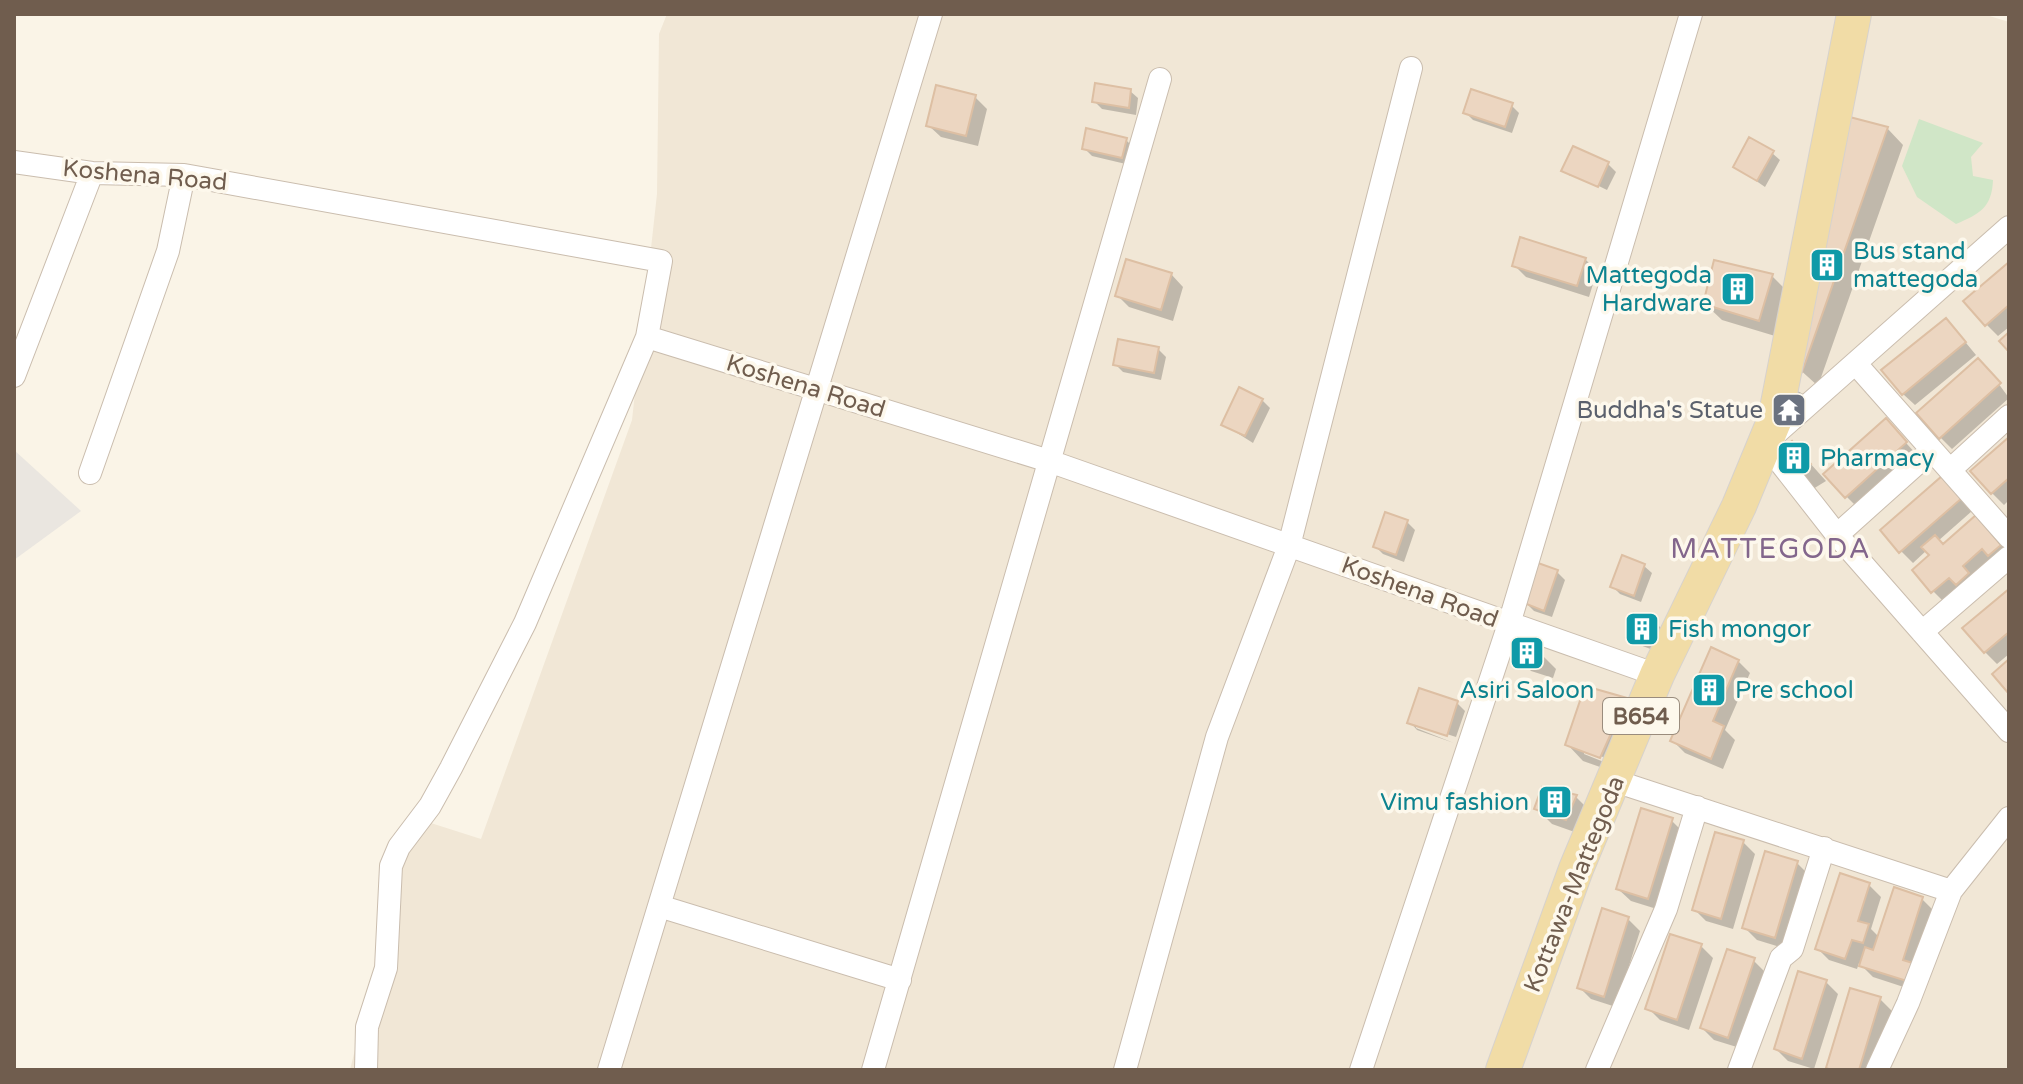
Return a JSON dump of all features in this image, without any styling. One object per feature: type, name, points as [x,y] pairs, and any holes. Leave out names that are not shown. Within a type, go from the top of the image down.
[{"type":"main road","name":"Kottawa-Mattegoda","points":[[1503,1070],[1576,869],[1657,675],[1739,506],[1775,419],[1854,14]]},
{"type":"street","points":[[609,1070],[931,14]]},
{"type":"street","points":[[1361,1070],[1509,624],[1691,14]]},
{"type":"street","points":[[1125,1070],[1217,737],[1289,546],[1411,68]]},
{"type":"street","points":[[873,1070],[1160,79]]},
{"type":"street","name":"Koshena Road","points":[[14,162],[92,173],[184,175],[661,261],[647,337],[1049,461],[1657,675]]},
{"type":"street","points":[[14,376],[92,173]]},
{"type":"street","points":[[90,473],[168,251],[184,175]]},
{"type":"street","points":[[2009,227],[1765,443],[1837,535],[2009,731]]},
{"type":"street","points":[[366,1070],[367,1027],[386,968],[391,866],[399,847],[430,806],[451,768],[525,623],[647,337]]},
{"type":"street","points":[[1856,364],[2009,537]]},
{"type":"street","points":[[1950,470],[2009,416]]},
{"type":"street","points":[[1837,535],[1932,450]]},
{"type":"street","points":[[1922,632],[2009,557]]},
{"type":"street","points":[[1615,781],[1951,891]]},
{"type":"street","points":[[1597,1070],[1666,909],[1697,807]]},
{"type":"street","points":[[1877,1070],[1908,1003],[1951,891],[2009,818]]},
{"type":"street","points":[[1739,1070],[1781,958],[1792,949],[1824,848]]},
{"type":"street","points":[[659,906],[900,980]]},
{"type":"shaded area","points":[[667,14],[1983,14],[2009,22],[2009,1070],[350,1070],[412,817],[481,839],[632,420],[657,194],[659,34]]},
{"type":"shaded area","points":[[14,450],[81,511],[14,560]]},
{"type":"green space","points":[[1919,119],[1983,143],[1971,157],[1973,176],[1993,180],[1992,189],[1987,203],[1972,217],[1956,224],[1917,197],[1902,166]]},
{"type":"building","points":[[1095,83],[1131,89],[1129,108],[1092,102]]},
{"type":"building","points":[[936,85],[976,95],[966,136],[926,126]]},
{"type":"building","points":[[1471,89],[1513,103],[1505,127],[1463,113]]},
{"type":"building","name":"Bus stand mattegoda","points":[[1842,115],[1888,127],[1802,372],[1795,367]]},
{"type":"building","points":[[1086,128],[1127,138],[1122,158],[1082,149]]},
{"type":"building","points":[[1749,137],[1774,151],[1757,181],[1733,167]]},
{"type":"building","points":[[1573,146],[1609,162],[1598,187],[1561,171]]},
{"type":"building","points":[[1520,237],[1586,258],[1577,286],[1512,266]]},
{"type":"building","points":[[1126,259],[1172,273],[1161,310],[1115,296]]},
{"type":"building","name":"Mattegoda Hardware","points":[[1714,260],[1773,274],[1759,321],[1703,304]]},
{"type":"building","points":[[2009,262],[2009,305],[1985,326],[1963,301]]},
{"type":"building","points":[[1946,318],[1966,342],[1902,395],[1881,370]]},
{"type":"building","points":[[2009,332],[2009,352],[1999,341]]},
{"type":"building","points":[[1118,339],[1159,347],[1154,373],[1113,365]]},
{"type":"building","points":[[1978,358],[2001,383],[1939,439],[1916,413]]},
{"type":"building","points":[[1239,387],[1263,399],[1245,436],[1221,425]]},
{"type":"building","points":[[1886,418],[1907,442],[1845,498],[1823,474]]},
{"type":"building","points":[[2009,437],[2009,478],[1991,494],[1970,471]]},
{"type":"building","name":"Pharmacy","points":[[1792,441],[1811,464],[1796,474],[1778,452]]},
{"type":"building","points":[[1942,476],[1962,498],[1899,553],[1880,530]]},
{"type":"building","points":[[1385,512],[1408,520],[1396,555],[1373,547]]},
{"type":"building","points":[[1976,515],[2001,545],[1988,556],[1982,549],[1963,566],[1969,573],[1956,585],[1949,578],[1931,593],[1912,570],[1929,555],[1921,547],[1935,535],[1943,544]]},
{"type":"building","points":[[1622,555],[1645,564],[1634,596],[1610,587]]},
{"type":"building","points":[[1538,563],[1558,570],[1544,611],[1524,603]]},
{"type":"building","points":[[2009,589],[2009,632],[1984,653],[1962,628]]},
{"type":"building","name":"Fish mongor","points":[[1634,613],[1657,621],[1648,645],[1626,637]]},
{"type":"building","name":"Asiri Saloon","points":[[1518,641],[1541,651],[1536,663],[1513,655]]},
{"type":"building","name":"Pre school","points":[[1711,647],[1739,660],[1713,721],[1724,726],[1711,759],[1670,741]]},
{"type":"building","points":[[2009,659],[2009,694],[1992,674]]},
{"type":"building","points":[[1585,686],[1627,698],[1600,758],[1565,745]]},
{"type":"building","points":[[1419,688],[1458,701],[1447,736],[1407,723]]},
{"type":"building","name":"Vimu fashion","points":[[1542,787],[1577,795],[1566,820],[1534,809]]},
{"type":"building","points":[[1641,808],[1673,818],[1648,899],[1616,889]]},
{"type":"building","points":[[1715,832],[1744,840],[1721,919],[1692,910]]},
{"type":"building","points":[[1765,851],[1798,861],[1775,938],[1742,928]]},
{"type":"building","points":[[1840,873],[1870,883],[1858,921],[1869,924],[1863,943],[1852,940],[1845,959],[1815,949]]},
{"type":"building","points":[[1894,887],[1923,897],[1903,960],[1916,964],[1910,982],[1859,966],[1865,947],[1873,950]]},
{"type":"building","points":[[1602,908],[1629,917],[1604,997],[1577,988]]},
{"type":"building","points":[[1670,934],[1702,944],[1677,1020],[1645,1009]]},
{"type":"building","points":[[1727,949],[1755,958],[1728,1038],[1700,1028]]},
{"type":"building","points":[[1798,971],[1827,980],[1802,1059],[1774,1049]]},
{"type":"building","points":[[1850,988],[1881,997],[1859,1070],[1831,1070],[1826,1068]]},
{"type":"place","name":"Bus stand mattegoda","points":[[1827,265]]},
{"type":"place","name":"Mattegoda Hardware","points":[[1738,289]]},
{"type":"place","name":"Buddha's Statue","points":[[1789,410]]},
{"type":"place","name":"Pharmacy","points":[[1794,458]]},
{"type":"place","name":"Fish mongor","points":[[1642,629]]},
{"type":"place","name":"Asiri Saloon","points":[[1527,653]]},
{"type":"place","name":"Pre school","points":[[1709,690]]},
{"type":"place","name":"Vimu fashion","points":[[1555,802]]},
{"type":"district","name":"MATTEGODA","points":[[1771,548]]}]
